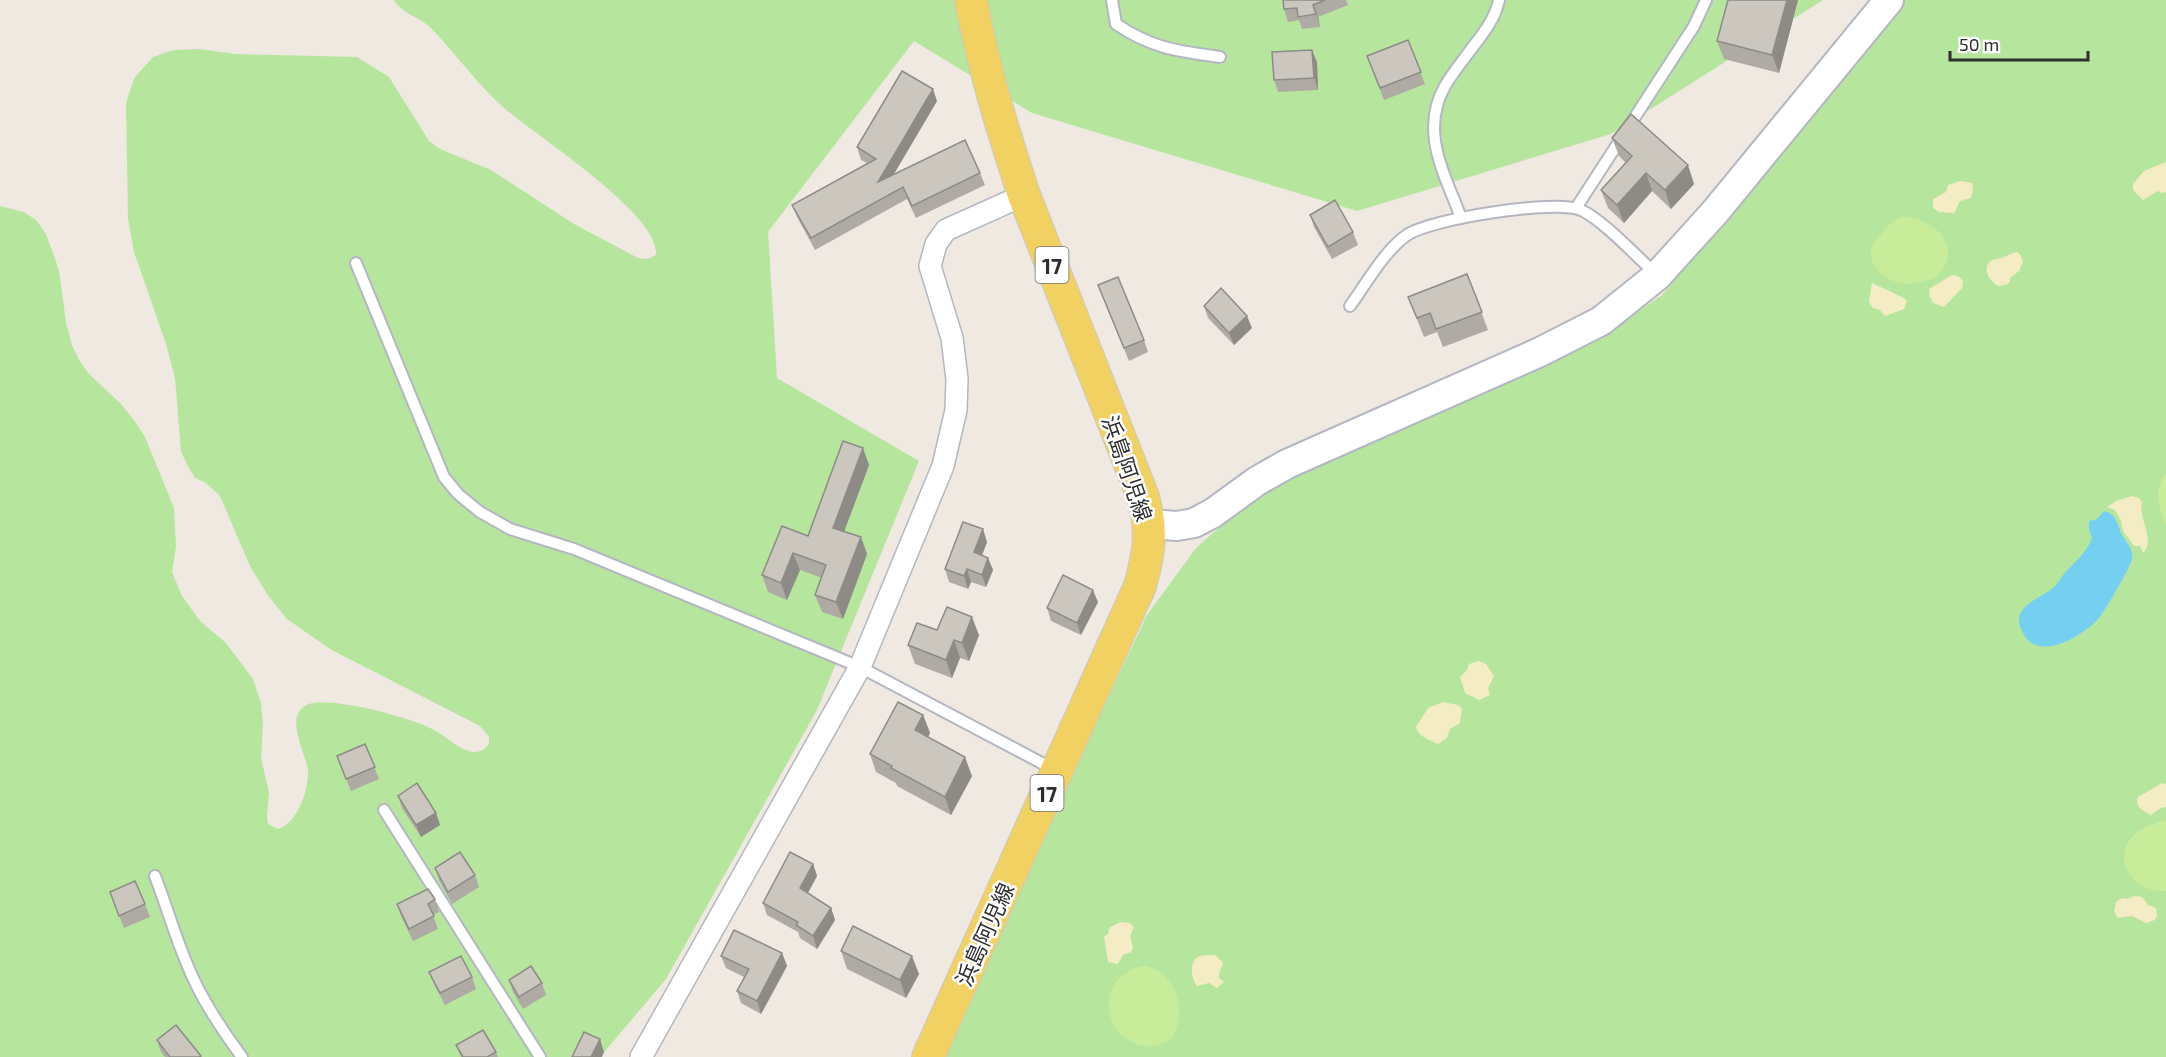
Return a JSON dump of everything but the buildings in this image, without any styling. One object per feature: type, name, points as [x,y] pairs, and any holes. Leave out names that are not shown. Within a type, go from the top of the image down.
[{"type":"main road","name":"浜島阿児線","points":[[928,1057],[1140,586],[1148,555],[1150,524],[1143,497],[1024,195],[994,100],[971,0]]},
{"type":"street","points":[[1150,524],[1177,526],[1194,523],[1287,464],[1540,352],[1601,321],[1657,276],[1715,212],[1889,0]]},
{"type":"street","points":[[641,1057],[860,667],[931,500],[943,466],[956,410],[957,379],[954,349],[944,307],[930,266],[933,251],[946,230],[1024,195]]},
{"type":"lane","points":[[1112,0],[1116,24],[1149,44],[1220,57]]},
{"type":"lane","points":[[1461,218],[1435,149],[1433,133],[1435,116],[1445,86],[1491,21],[1499,0]]},
{"type":"lane","points":[[1576,208],[1694,26],[1706,0]]},
{"type":"lane","points":[[1350,306],[1393,248],[1407,235],[1423,226],[1543,206],[1576,208],[1593,216],[1657,276]]},
{"type":"lane","points":[[356,263],[444,477],[458,494],[480,512],[510,528],[574,549],[860,667],[1057,771]]},
{"type":"lane","points":[[384,810],[540,1057]]},
{"type":"lane","points":[[155,876],[180,946],[200,992],[221,1028],[242,1057]]},
{"type":"green space","points":[[394,0],[1823,0],[1611,134],[1357,211],[1032,113],[914,41],[768,232],[777,378],[919,461],[817,710],[666,979],[600,1057],[0,1057],[0,206],[24,212],[36,220],[46,234],[59,270],[66,323],[79,360],[89,374],[120,403],[145,437],[174,508],[176,547],[172,572],[182,596],[200,621],[226,643],[253,679],[261,703],[263,724],[261,758],[269,792],[268,824],[278,829],[285,826],[296,813],[304,796],[308,771],[296,725],[301,709],[309,704],[335,703],[391,714],[424,725],[469,751],[481,751],[489,743],[489,737],[480,726],[330,649],[287,619],[267,594],[250,566],[220,496],[206,483],[195,478],[181,452],[175,378],[166,344],[134,252],[128,219],[126,104],[135,77],[153,57],[173,50],[198,49],[236,54],[357,57],[389,77],[429,141],[440,149],[491,170],[574,224],[638,258],[650,258],[656,254],[652,237],[638,218],[617,197],[504,108],[430,27],[401,8]]},
{"type":"green space","points":[[1904,0],[2166,0],[2166,1057],[939,1057],[1147,615],[1196,548],[1263,489],[1594,342],[1662,295]]},
{"type":"green space","points":[[1903,217],[1925,222],[1942,235],[1947,243],[1946,263],[1936,277],[1913,284],[1896,282],[1883,275],[1874,265],[1871,252],[1873,244],[1891,223]]},
{"type":"green space","points":[[2166,474],[2166,524],[2158,492]]},
{"type":"green space","points":[[2166,820],[2166,891],[2152,890],[2132,878],[2126,868],[2124,858],[2126,847],[2132,837],[2143,828]]},
{"type":"green space","points":[[1146,966],[1166,977],[1177,996],[1179,1007],[1179,1018],[1171,1040],[1149,1046],[1132,1042],[1120,1034],[1112,1021],[1109,1008],[1110,993],[1117,981],[1129,971]]},
{"type":"sand","points":[[2166,162],[2166,192],[2158,191],[2143,200],[2133,190],[2133,184],[2144,171]]},
{"type":"sand","points":[[1960,181],[1972,183],[1971,198],[1960,201],[1954,213],[1939,212],[1933,208],[1933,199],[1946,192],[1948,185]]},
{"type":"sand","points":[[2017,252],[2023,262],[2019,271],[2010,278],[2010,282],[2006,285],[1998,286],[1988,274],[1988,263],[1993,259]]},
{"type":"sand","points":[[1952,275],[1958,276],[1963,281],[1962,288],[1944,307],[1933,303],[1929,289]]},
{"type":"sand","points":[[1872,283],[1904,298],[1907,301],[1904,309],[1885,316],[1880,310],[1873,308],[1869,302]]},
{"type":"sand","points":[[2132,496],[2139,498],[2142,502],[2141,509],[2148,542],[2143,553],[2140,546],[2134,546],[2123,531],[2115,510],[2107,507],[2116,501]]},
{"type":"sand","points":[[1479,661],[1486,664],[1494,676],[1488,688],[1490,695],[1479,700],[1465,693],[1460,677],[1469,664]]},
{"type":"sand","points":[[1443,702],[1458,705],[1462,709],[1460,723],[1450,729],[1447,738],[1438,744],[1422,736],[1416,727],[1428,708]]},
{"type":"sand","points":[[2162,783],[2166,784],[2166,807],[2151,815],[2139,806],[2138,797]]},
{"type":"sand","points":[[2134,896],[2142,897],[2148,905],[2156,908],[2155,920],[2146,923],[2132,916],[2118,918],[2114,912],[2116,902],[2122,898],[2128,899]]},
{"type":"sand","points":[[1121,922],[1130,923],[1134,927],[1130,936],[1133,947],[1131,952],[1123,955],[1118,964],[1108,962],[1104,937],[1108,934],[1110,927]]},
{"type":"sand","points":[[1215,955],[1223,963],[1219,978],[1224,982],[1217,988],[1209,983],[1197,986],[1192,964],[1200,956]]},
{"type":"water","points":[[2104,511],[2114,517],[2132,552],[2132,559],[2111,599],[2101,615],[2073,638],[2051,646],[2031,643],[2020,626],[2021,613],[2028,604],[2053,588],[2084,553],[2092,538],[2089,521],[2097,519]]}]
